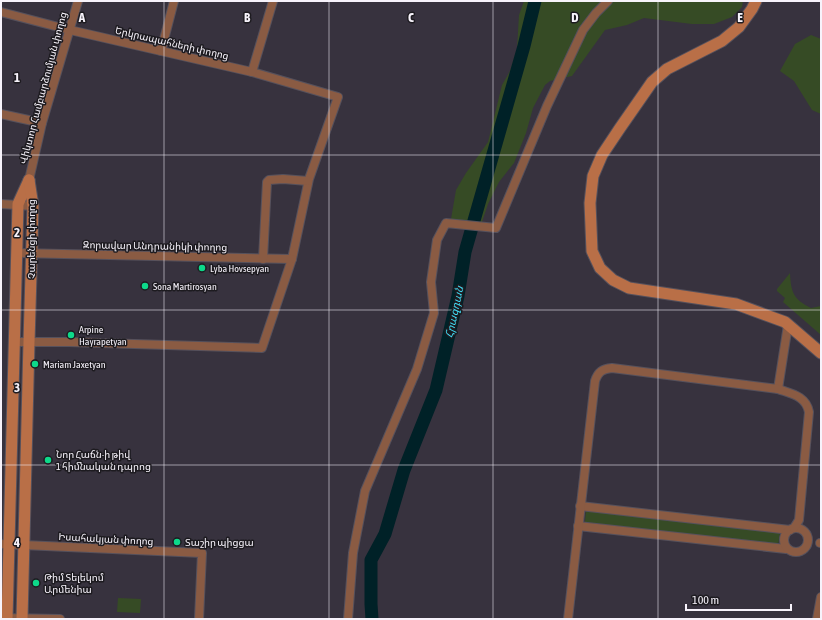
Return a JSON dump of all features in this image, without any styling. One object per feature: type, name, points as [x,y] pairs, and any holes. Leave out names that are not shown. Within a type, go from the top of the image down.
[{"type":"street","name":"Վիկտոր Համբարձումյան փողոց","points":[[29,180],[42,123],[78,1]]},
{"type":"street","points":[[161,51],[174,1]]},
{"type":"street","points":[[252,72],[273,1]]},
{"type":"street","points":[[348,619],[353,553],[365,491],[420,362],[434,313],[431,282],[437,240],[446,223],[496,228],[547,106],[583,30],[596,13],[608,1]]},
{"type":"street","points":[[756,1],[739,27],[722,41],[667,69],[652,82],[602,155],[593,176],[590,203],[592,251],[600,268],[613,280],[629,288],[736,304],[785,322],[821,353]]},
{"type":"street","name":"Երկրապահների փողոց","points":[[1,12],[70,30],[252,72],[338,97],[308,181]]},
{"type":"street","points":[[1,114],[42,123]]},
{"type":"street","points":[[15,342],[77,342],[262,348],[292,259],[308,181],[272,179],[267,182],[263,259]]},
{"type":"street","name":"Չարենցի փողոց","points":[[5,618],[5,544],[15,342],[18,204],[29,180]]},
{"type":"street","name":"Չարենցի փողոց","points":[[22,618],[28,342],[33,206],[29,180]]},
{"type":"street","points":[[1,204],[33,206]]},
{"type":"street","name":"Զորավար Անդրանիկի փողոց","points":[[18,253],[292,259]]},
{"type":"street","points":[[778,389],[788,325]]},
{"type":"street","points":[[568,619],[595,381],[601,370],[612,368],[778,389],[802,398],[808,406],[809,412],[799,520],[795,529],[784,538],[786,548]]},
{"type":"street","points":[[578,526],[786,548],[795,553],[805,550],[809,541],[808,536],[795,529],[580,506]]},
{"type":"street","name":"Իսահակյան փողոց","points":[[5,544],[202,553],[199,619]]},
{"type":"street","points":[[817,619],[821,597]]},
{"type":"street","points":[[5,618],[60,619]]},
{"type":"green space","points":[[524,1],[743,1],[742,7],[732,17],[714,24],[692,24],[644,18],[627,25],[605,30],[572,76],[550,81],[545,85],[533,108],[526,133],[514,163],[499,182],[488,204],[482,222],[458,222],[451,219],[456,190],[488,142],[502,85],[510,71],[517,49],[519,15]]},
{"type":"green space","points":[[811,35],[821,39],[821,114],[812,110],[794,81],[780,71],[795,44]]},
{"type":"green space","points":[[790,273],[792,290],[797,298],[811,308],[821,306],[821,335],[783,302],[785,298],[777,291]]},
{"type":"green space","points":[[586,510],[780,533],[778,545],[585,522]]},
{"type":"green space","points":[[118,598],[141,599],[140,613],[117,612]]},
{"type":"waterway","name":"Հրազդան","points":[[372,619],[371,560],[385,534],[404,470],[436,390],[458,296],[465,252],[524,46],[535,1]]},
{"type":"place","name":"Lyba Hovsepyan","points":[[202,268]]},
{"type":"place","name":"Sona Martirosyan","points":[[145,286]]},
{"type":"place","name":"Arpine Hayrapetyan","points":[[71,335]]},
{"type":"place","name":"Mariam Jaxetyan","points":[[35,364]]},
{"type":"place","name":"Նոր Հաճն-ի թիվ 1 հիմնական դպրոց","points":[[48,460]]},
{"type":"place","name":"Տաշիր պիցցա","points":[[177,542]]},
{"type":"place","name":"Թիմ Տելեկոմ Արմենիա","points":[[36,583]]}]
